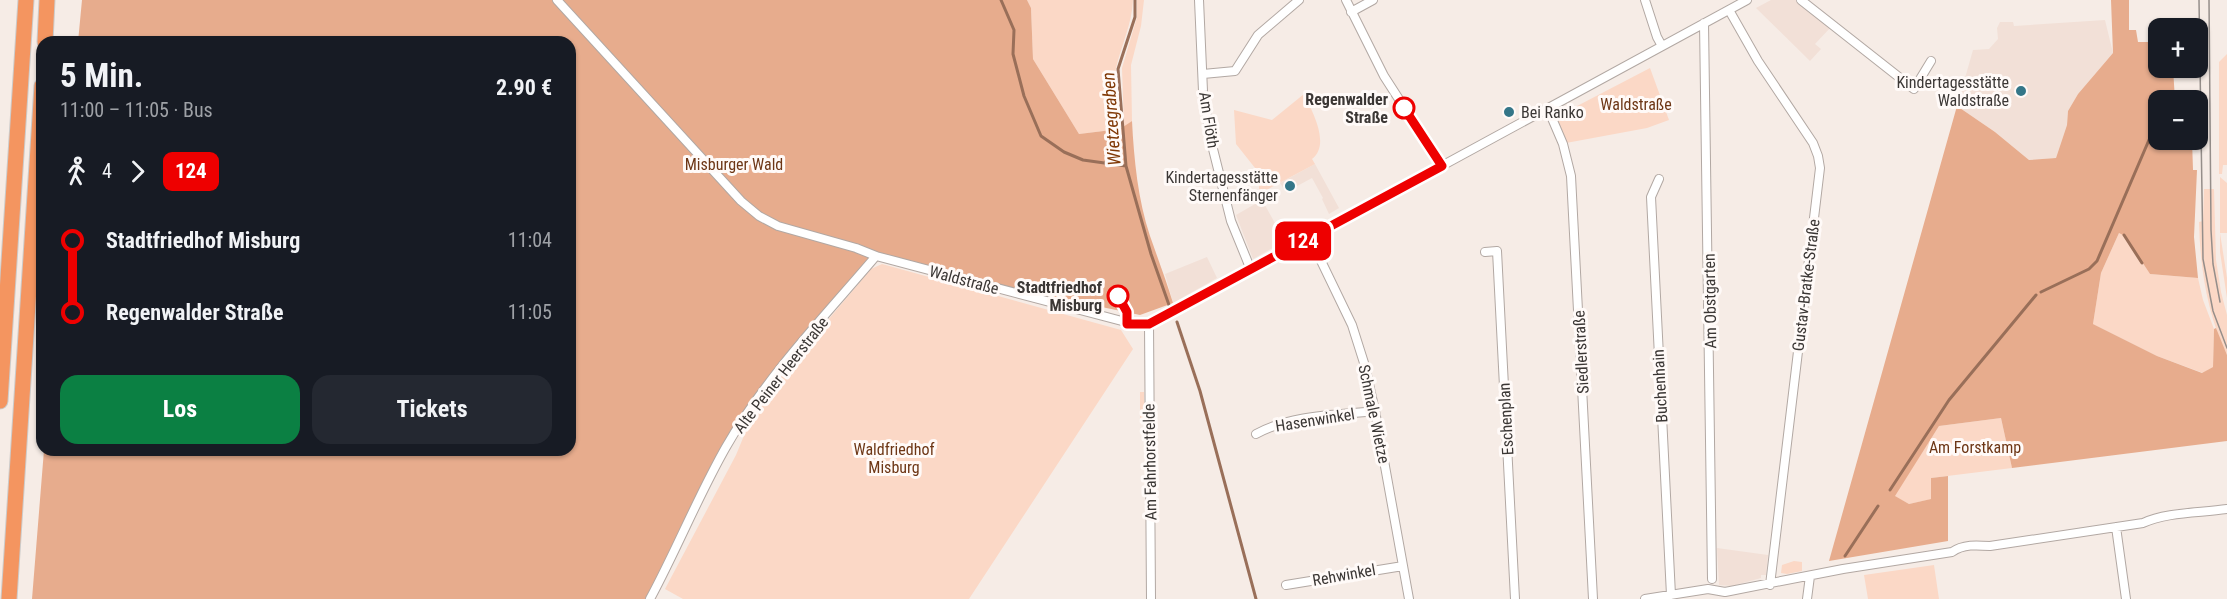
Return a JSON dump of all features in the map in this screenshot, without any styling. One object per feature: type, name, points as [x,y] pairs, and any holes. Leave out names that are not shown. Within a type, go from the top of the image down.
[{"type":"highway","points":[[0,401],[26,0]]},
{"type":"highway","points":[[45,36],[47,0]]},
{"type":"highway","points":[[9,599],[36,179]]},
{"type":"street","name":"Waldstraße","points":[[556,0],[741,201],[759,216],[778,226],[876,256],[1127,324],[1149,324]]},
{"type":"street","name":"Am Flöth","points":[[1199,0],[1203,91],[1210,137],[1231,221],[1251,270]]},
{"type":"street","points":[[1203,74],[1235,71],[1258,35],[1299,0]]},
{"type":"street","points":[[1346,0],[1384,76],[1442,166]]},
{"type":"street","points":[[1351,12],[1372,0]]},
{"type":"street","points":[[1645,0],[1662,46]]},
{"type":"street","points":[[1149,324],[1747,0]]},
{"type":"street","points":[[1801,0],[1914,89],[1931,61]]},
{"type":"street","name":"Gustav-Bratke-Straße","points":[[1729,10],[1754,55],[1813,143],[1820,168],[1770,585]]},
{"type":"street","name":"Am Obstgarten","points":[[1704,23],[1713,579]]},
{"type":"street","name":"Siedlerstraße","points":[[1548,109],[1563,144],[1571,176],[1593,599]]},
{"type":"street","name":"Buchenhain","points":[[1659,179],[1651,197],[1671,595]]},
{"type":"street","name":"Schmale Wietze","points":[[1310,238],[1352,325],[1365,366],[1409,599]]},
{"type":"street","name":"Eschenplan","points":[[1485,252],[1497,251],[1515,599]]},
{"type":"street","name":"Alte Peiner Heerstraße","points":[[650,599],[726,447],[791,357],[876,256]]},
{"type":"street","name":"Am Fahrhorstfelde","points":[[1149,324],[1151,599]]},
{"type":"street","name":"Hasenwinkel","points":[[1256,434],[1291,422],[1375,411]]},
{"type":"street","points":[[1645,599],[1708,589],[1728,595],[1810,576],[1952,552],[1958,548],[1977,545],[1990,546],[2143,523],[2153,518],[2227,509]]},
{"type":"street","points":[[2116,527],[2126,599]]},
{"type":"street","name":"Rehwinkel","points":[[1286,585],[1403,566]]},
{"type":"street","points":[[1807,599],[1810,576]]},
{"type":"shaded area","points":[[1771,0],[1796,0],[1831,27],[1815,44],[1821,49],[1810,61],[1756,8]]},
{"type":"shaded area","name":"Kindertagesstätte Waldstraße","points":[[2105,20],[2113,53],[2078,94],[2068,111],[2067,125],[2056,158],[2029,160],[1995,132],[1957,106],[1973,50],[1989,49],[1998,39],[1997,28],[2000,22],[2013,22],[2014,26]]},
{"type":"shaded area","name":"Kindertagesstätte Sternenfänger","points":[[1315,164],[1339,208],[1329,214],[1312,178],[1286,192],[1280,183]]},
{"type":"shaded area","points":[[1262,200],[1285,241],[1253,259],[1236,215]]},
{"type":"shaded area","points":[[1207,257],[1217,278],[1173,303],[1165,274]]},
{"type":"shaded area","points":[[1717,548],[1768,555],[1766,575],[1732,586],[1719,585]]},
{"type":"green space","name":"Misburger Wald","points":[[82,0],[1027,0],[1031,8],[1033,59],[1079,134],[1120,129],[1132,121],[1135,165],[1142,208],[1173,303],[1140,315],[1020,290],[874,253],[724,444],[647,599],[32,599],[44,456],[576,456],[576,36],[79,36]]},
{"type":"green space","points":[[1027,0],[1133,0],[1131,18],[1115,76],[1115,99],[1120,129],[1079,134],[1033,59],[1031,8]]},
{"type":"green space","points":[[1137,0],[1144,0],[1141,26],[1131,65],[1132,121],[1124,127],[1122,68],[1137,17]]},
{"type":"green space","points":[[2111,0],[2129,0],[2129,30],[2136,30],[2138,42],[2148,42],[2148,78],[2174,78],[2174,90],[2148,90],[2148,150],[2192,150],[2193,170],[2197,170],[2194,237],[2198,278],[2150,274],[2125,236],[2119,233],[2101,273],[2093,324],[2157,356],[2202,373],[2213,367],[2214,329],[2216,328],[2227,355],[2227,441],[2012,468],[2001,418],[1939,426],[1895,496],[1909,504],[1931,499],[1931,478],[1948,476],[1948,541],[1829,561],[1957,106],[1995,132],[2029,160],[2056,158],[2067,125],[2068,111],[2078,94],[2113,53]]},
{"type":"green space","points":[[2227,54],[2227,165],[2223,165],[2222,174],[2219,174],[2219,62]]},
{"type":"green space","name":"Waldstraße","points":[[1650,68],[1669,120],[1647,128],[1566,143],[1556,117]]},
{"type":"green space","points":[[1304,94],[1320,136],[1320,145],[1312,159],[1315,164],[1259,194],[1259,173],[1236,144],[1234,110],[1272,120]]},
{"type":"green space","points":[[2220,177],[2227,183],[2227,233],[2220,233]]},
{"type":"green space","points":[[2204,189],[2214,189],[2216,260],[2227,315],[2227,355],[2214,323],[2203,273],[2199,222],[2203,221]]},
{"type":"green space","points":[[2119,233],[2125,235],[2150,274],[2198,278],[2203,300],[2214,329],[2213,367],[2203,373],[2157,356],[2093,324],[2101,273]]},
{"type":"green space","points":[[2220,233],[2227,278],[2227,298],[2220,252]]},
{"type":"green space","name":"Waldfriedhof Misburg","points":[[882,264],[1121,330],[1133,349],[969,599],[683,599],[665,589],[736,455],[757,404],[871,269]]},
{"type":"green space","points":[[1140,392],[1144,392],[1145,424],[1140,424]]},
{"type":"green space","name":"Am Forstkamp","points":[[2001,418],[2012,468],[1931,478],[1932,499],[1909,504],[1894,496],[1939,426]]},
{"type":"green space","points":[[1794,561],[1802,562],[1802,571],[1781,573],[1782,565]]},
{"type":"green space","points":[[1934,565],[1939,599],[1868,599],[1864,575]]},
{"type":"waterway","points":[[1001,0],[1014,30],[1013,54],[1024,96],[1041,136],[1064,152],[1083,160],[1126,166]]},
{"type":"waterway","name":"Wietzegraben","points":[[1135,0],[1135,17],[1118,69],[1126,166],[1151,254],[1169,305]]},
{"type":"waterway","points":[[2041,292],[2089,269],[2097,261],[2148,142]]},
{"type":"waterway","points":[[2124,235],[2142,263]]},
{"type":"waterway","points":[[1890,490],[1949,400],[2036,295]]},
{"type":"waterway","name":"Wietzegraben","points":[[1177,322],[1200,391],[1256,599]]},
{"type":"waterway","points":[[1845,556],[1878,506]]},
{"type":"tram line","points":[[2199,0],[2203,259],[2213,311],[2227,348]]},
{"type":"tram line","points":[[2209,0],[2211,230],[2213,264],[2220,302]]},
{"type":"bus line","name":"124","points":[[1118,296],[1127,312],[1127,324],[1149,324],[1442,166],[1404,108]]},
{"type":"place","name":"Kindertagesstätte Waldstraße","points":[[2021,91]]},
{"type":"place","name":"Regenwalder Straße","points":[[1404,108]]},
{"type":"place","name":"Bei Ranko","points":[[1509,112]]},
{"type":"place","name":"Kindertagesstätte Sternenfänger","points":[[1290,186]]},
{"type":"place","name":"Stadtfriedhof Misburg","points":[[1118,296]]}]
